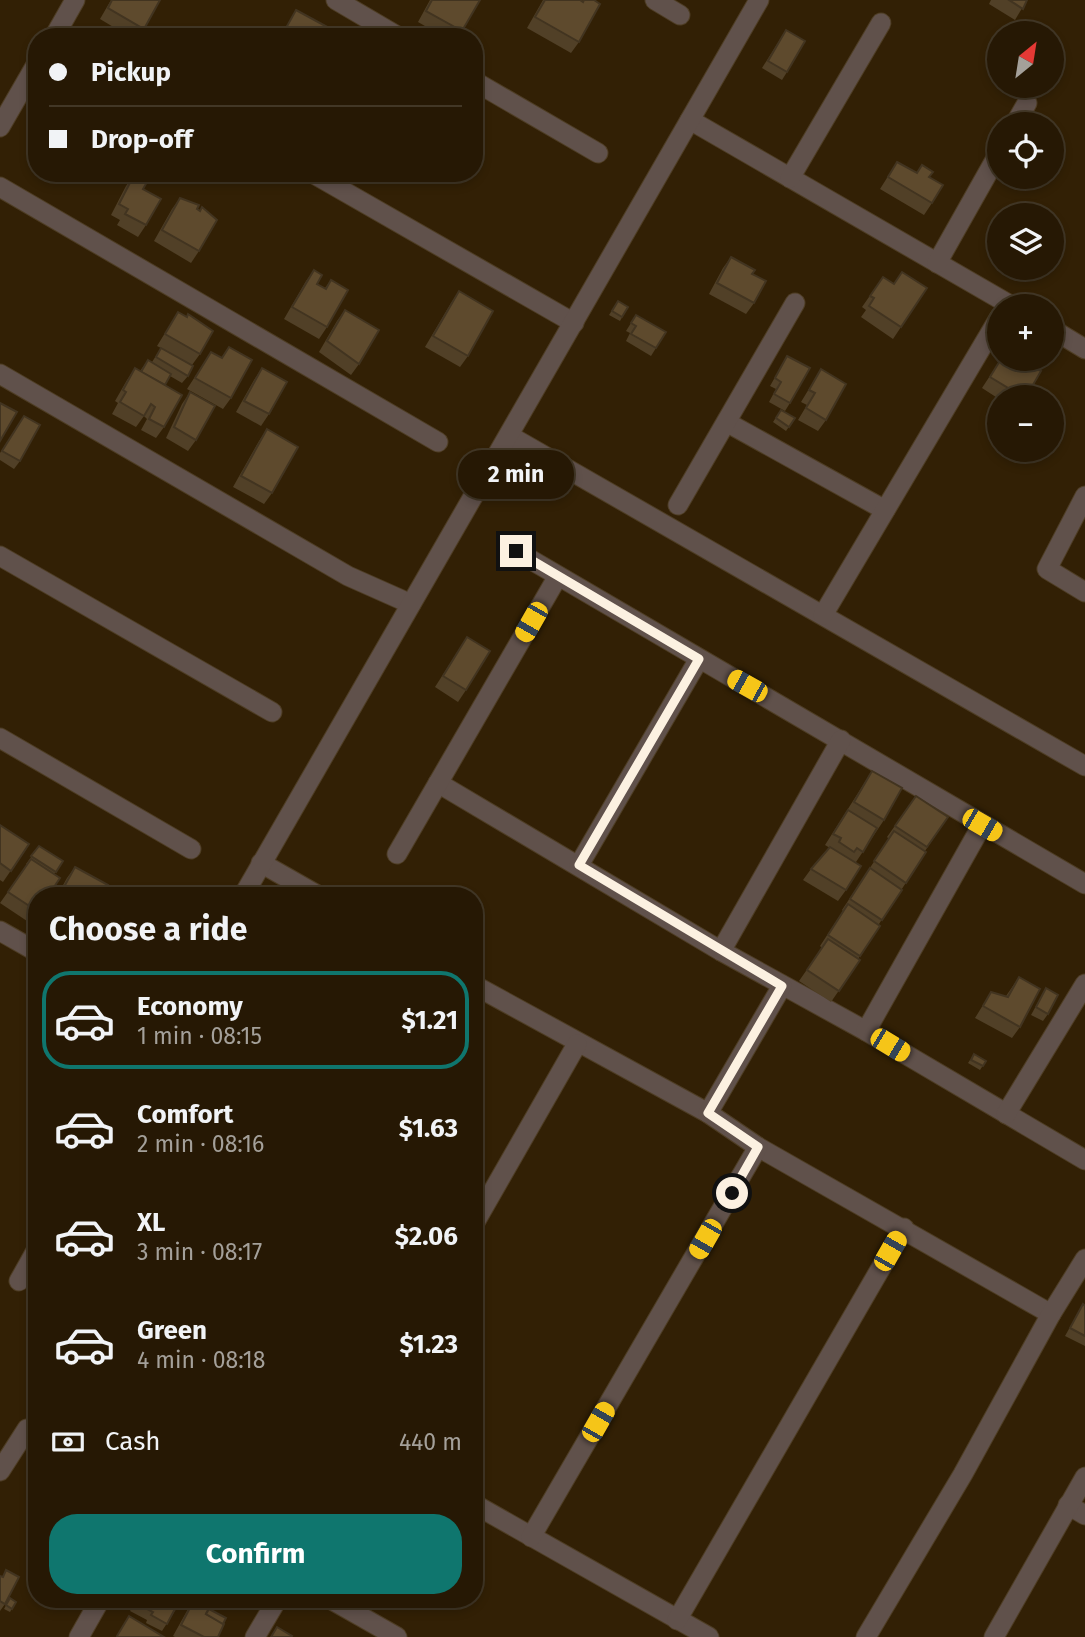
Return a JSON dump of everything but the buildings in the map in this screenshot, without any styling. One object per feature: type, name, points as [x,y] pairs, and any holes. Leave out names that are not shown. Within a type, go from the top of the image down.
[{"type":"street","points":[[63,28],[75,0]]},
{"type":"street","points":[[336,0],[384,28]]},
{"type":"street","points":[[655,0],[680,15]]},
{"type":"street","points":[[248,887],[759,0]]},
{"type":"street","points":[[790,178],[881,23]]},
{"type":"street","points":[[0,127],[5,103],[28,75]]},
{"type":"street","points":[[483,86],[598,153]]},
{"type":"street","points":[[1022,112],[1027,103]]},
{"type":"street","points":[[690,120],[937,263],[987,296]]},
{"type":"street","points":[[937,263],[987,174]]},
{"type":"street","points":[[328,182],[574,323]]},
{"type":"street","points":[[0,187],[438,442]]},
{"type":"street","points":[[678,505],[728,423],[795,303]]},
{"type":"street","points":[[1064,337],[1085,349]]},
{"type":"street","points":[[823,615],[987,341]]},
{"type":"street","points":[[0,374],[348,576],[411,604]]},
{"type":"street","points":[[728,423],[885,510]]},
{"type":"street","points":[[510,436],[1085,766]]},
{"type":"street","points":[[1085,496],[1047,569],[1085,592]]},
{"type":"street","points":[[516,551],[1085,884]]},
{"type":"street","points":[[0,556],[272,712]]},
{"type":"street","points":[[397,853],[558,576]]},
{"type":"street","points":[[579,865],[699,659]]},
{"type":"street","points":[[0,738],[191,849]]},
{"type":"street","points":[[721,951],[841,740]]},
{"type":"street","points":[[438,783],[721,951],[866,1031],[1085,1160]]},
{"type":"street","points":[[866,1031],[982,825]]},
{"type":"street","points":[[261,863],[303,887]]},
{"type":"street","points":[[0,931],[28,947]]},
{"type":"street","points":[[1006,1114],[1085,984]]},
{"type":"street","points":[[708,1113],[782,986]]},
{"type":"street","points":[[483,990],[577,1044],[708,1113],[758,1147],[1051,1314]]},
{"type":"street","points":[[483,1208],[577,1044]]},
{"type":"street","points":[[531,1537],[758,1147]]},
{"type":"street","points":[[677,1619],[904,1228]]},
{"type":"street","points":[[866,1637],[963,1475],[1051,1314],[1085,1259]]},
{"type":"street","points":[[19,1281],[28,1265]]},
{"type":"street","points":[[0,1471],[19,1438],[28,1429]]},
{"type":"street","points":[[994,1637],[1077,1510],[1085,1477]]},
{"type":"street","points":[[483,1509],[709,1637]]},
{"type":"street","points":[[79,1637],[95,1608]]},
{"type":"street","points":[[255,1637],[272,1608]]},
{"type":"street","points":[[346,1608],[397,1637]]},
{"type":"route","points":[[516,551],[699,659],[579,865],[782,986],[708,1113],[758,1147],[732,1193]]}]
